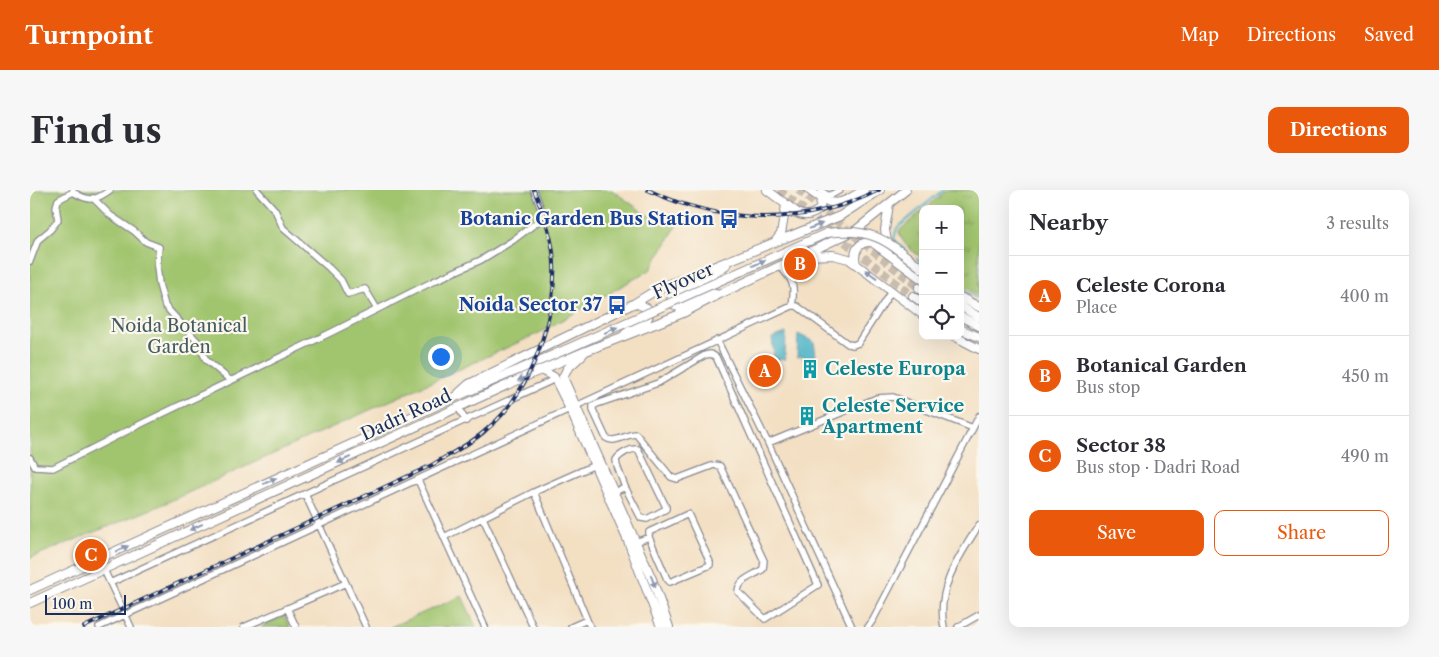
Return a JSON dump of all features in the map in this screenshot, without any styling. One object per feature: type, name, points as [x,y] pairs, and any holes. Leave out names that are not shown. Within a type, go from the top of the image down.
[{"type":"main road","points":[[767,190],[799,214],[808,215],[820,209],[821,199]]},
{"type":"main road","points":[[809,190],[821,199],[834,204],[843,202],[864,190]]},
{"type":"main road","points":[[453,398],[469,384],[635,303],[658,289],[840,216],[880,190]]},
{"type":"main road","name":"Dadri Road","points":[[30,603],[541,370],[683,313],[856,230],[906,190]]},
{"type":"main road","points":[[889,204],[884,230],[891,256]]},
{"type":"main road","points":[[775,242],[781,234],[786,205]]},
{"type":"main road","name":"Flyover","points":[[453,398],[828,233],[844,231],[864,232],[877,236],[919,266]]},
{"type":"main road","points":[[856,264],[855,253],[858,246],[865,242],[872,242],[919,277]]},
{"type":"main road","points":[[796,258],[833,254],[849,259],[919,312]]},
{"type":"main road","points":[[718,295],[710,293],[680,308],[673,304],[671,300],[674,293],[706,277],[738,257]]},
{"type":"main road","points":[[912,296],[919,300]]},
{"type":"main road","points":[[964,299],[979,307]]},
{"type":"main road","points":[[620,339],[631,328],[646,321],[649,317],[650,312],[647,308],[635,303]]},
{"type":"main road","points":[[964,308],[979,317]]},
{"type":"main road","points":[[964,318],[979,326]]},
{"type":"main road","points":[[964,331],[979,337]]},
{"type":"main road","points":[[962,340],[979,349]]},
{"type":"main road","points":[[573,408],[563,375],[586,351]]},
{"type":"main road","points":[[541,370],[556,379],[573,408],[598,464],[661,627]]},
{"type":"main road","name":"Dadri Road","points":[[30,590],[453,398]]},
{"type":"main road","points":[[598,464],[614,492],[636,542],[669,627]]},
{"type":"street","points":[[30,261],[38,240],[58,220],[56,208],[58,200],[73,191],[85,199],[100,198],[110,190]]},
{"type":"street","points":[[257,190],[275,210],[283,228],[341,280],[348,294],[365,289],[377,309]]},
{"type":"street","points":[[30,458],[35,468],[53,468],[230,380],[284,356],[434,280],[481,260],[512,241],[544,216],[534,190]]},
{"type":"street","points":[[821,190],[831,196],[840,190]]},
{"type":"street","points":[[94,198],[110,215],[134,231],[146,242],[159,247],[158,284],[165,306],[198,342],[206,360],[230,380]]},
{"type":"street","points":[[779,266],[788,274],[793,282],[792,306]]},
{"type":"street","points":[[99,627],[792,306],[797,306],[848,344],[858,343],[892,290]]},
{"type":"street","points":[[717,340],[768,443],[852,627]]},
{"type":"street","points":[[711,354],[716,357],[818,585],[765,619],[738,592],[738,586],[741,582],[763,569],[764,560],[720,466],[714,465],[677,480],[672,477],[639,435],[632,434],[609,440],[602,433],[592,410],[593,406],[658,383],[669,377],[705,355],[711,354]]},
{"type":"street","points":[[662,366],[669,377]]},
{"type":"street","points":[[652,371],[658,383]]},
{"type":"street","points":[[110,583],[556,379]]},
{"type":"street","points":[[768,443],[877,398],[893,397],[973,428]]},
{"type":"street","points":[[458,408],[466,421]]},
{"type":"street","points":[[868,627],[979,416]]},
{"type":"street","points":[[632,449],[638,449],[666,510],[647,519],[641,518],[626,487],[616,460],[632,449]]},
{"type":"street","points":[[444,537],[534,492],[598,464]]},
{"type":"street","points":[[418,480],[485,627]]},
{"type":"street","points":[[614,492],[626,487]]},
{"type":"street","points":[[534,492],[590,627]]},
{"type":"street","points":[[305,494],[366,627]]},
{"type":"street","points":[[688,514],[710,565],[670,582],[649,536],[649,532],[652,529],[688,514]]},
{"type":"street","points":[[483,518],[534,627]]},
{"type":"street","points":[[944,627],[941,605],[945,590],[952,570],[979,525]]},
{"type":"street","points":[[636,542],[649,536]]},
{"type":"street","points":[[104,570],[131,627]]},
{"type":"street","points":[[244,627],[346,582]]},
{"type":"street","points":[[287,608],[296,627]]},
{"type":"street","points":[[958,627],[979,615]]},
{"type":"street","points":[[571,627],[587,620]]},
{"type":"green space","name":"Noida Botanical Garden","points":[[30,190],[612,190],[647,215],[677,225],[650,270],[539,333],[159,506],[30,558]]},
{"type":"green space","points":[[946,190],[979,190],[979,296],[964,287],[964,205],[929,205]]},
{"type":"green space","points":[[919,214],[919,256],[905,244],[899,231]]},
{"type":"green space","points":[[462,596],[476,627],[390,627]]},
{"type":"green space","points":[[284,616],[290,627],[261,627]]},
{"type":"water","points":[[786,333],[785,359],[777,360],[774,357],[772,338]]},
{"type":"water","points":[[798,334],[814,342],[816,356],[803,360],[803,356],[797,357]]},
{"type":"waterway","points":[[907,252],[894,239],[897,228],[943,190]]},
{"type":"waterway","points":[[964,290],[979,299]]},
{"type":"tunnel","points":[[779,190],[913,296]]},
{"type":"tunnel","points":[[798,190],[919,288]]},
{"type":"railway","points":[[84,627],[432,465],[481,435],[494,423],[510,405],[525,381],[540,346],[551,307],[554,269],[552,244],[534,190]]},
{"type":"railway","points":[[648,190],[676,202],[705,210],[734,215],[764,217],[822,211],[851,202],[879,190]]},
{"type":"place","name":"Botanic Garden Bus Station","points":[[729,219]]},
{"type":"place","name":"Botanical Garden","points":[[800,264]]},
{"type":"place","name":"Noida Sector 37","points":[[617,305]]},
{"type":"place","name":"Celeste Europa","points":[[810,369]]},
{"type":"place","name":"Celeste Corona","points":[[765,371]]},
{"type":"place","name":"Celeste Service Apartment","points":[[807,416]]},
{"type":"place","name":"Sector 38","points":[[91,555]]}]
